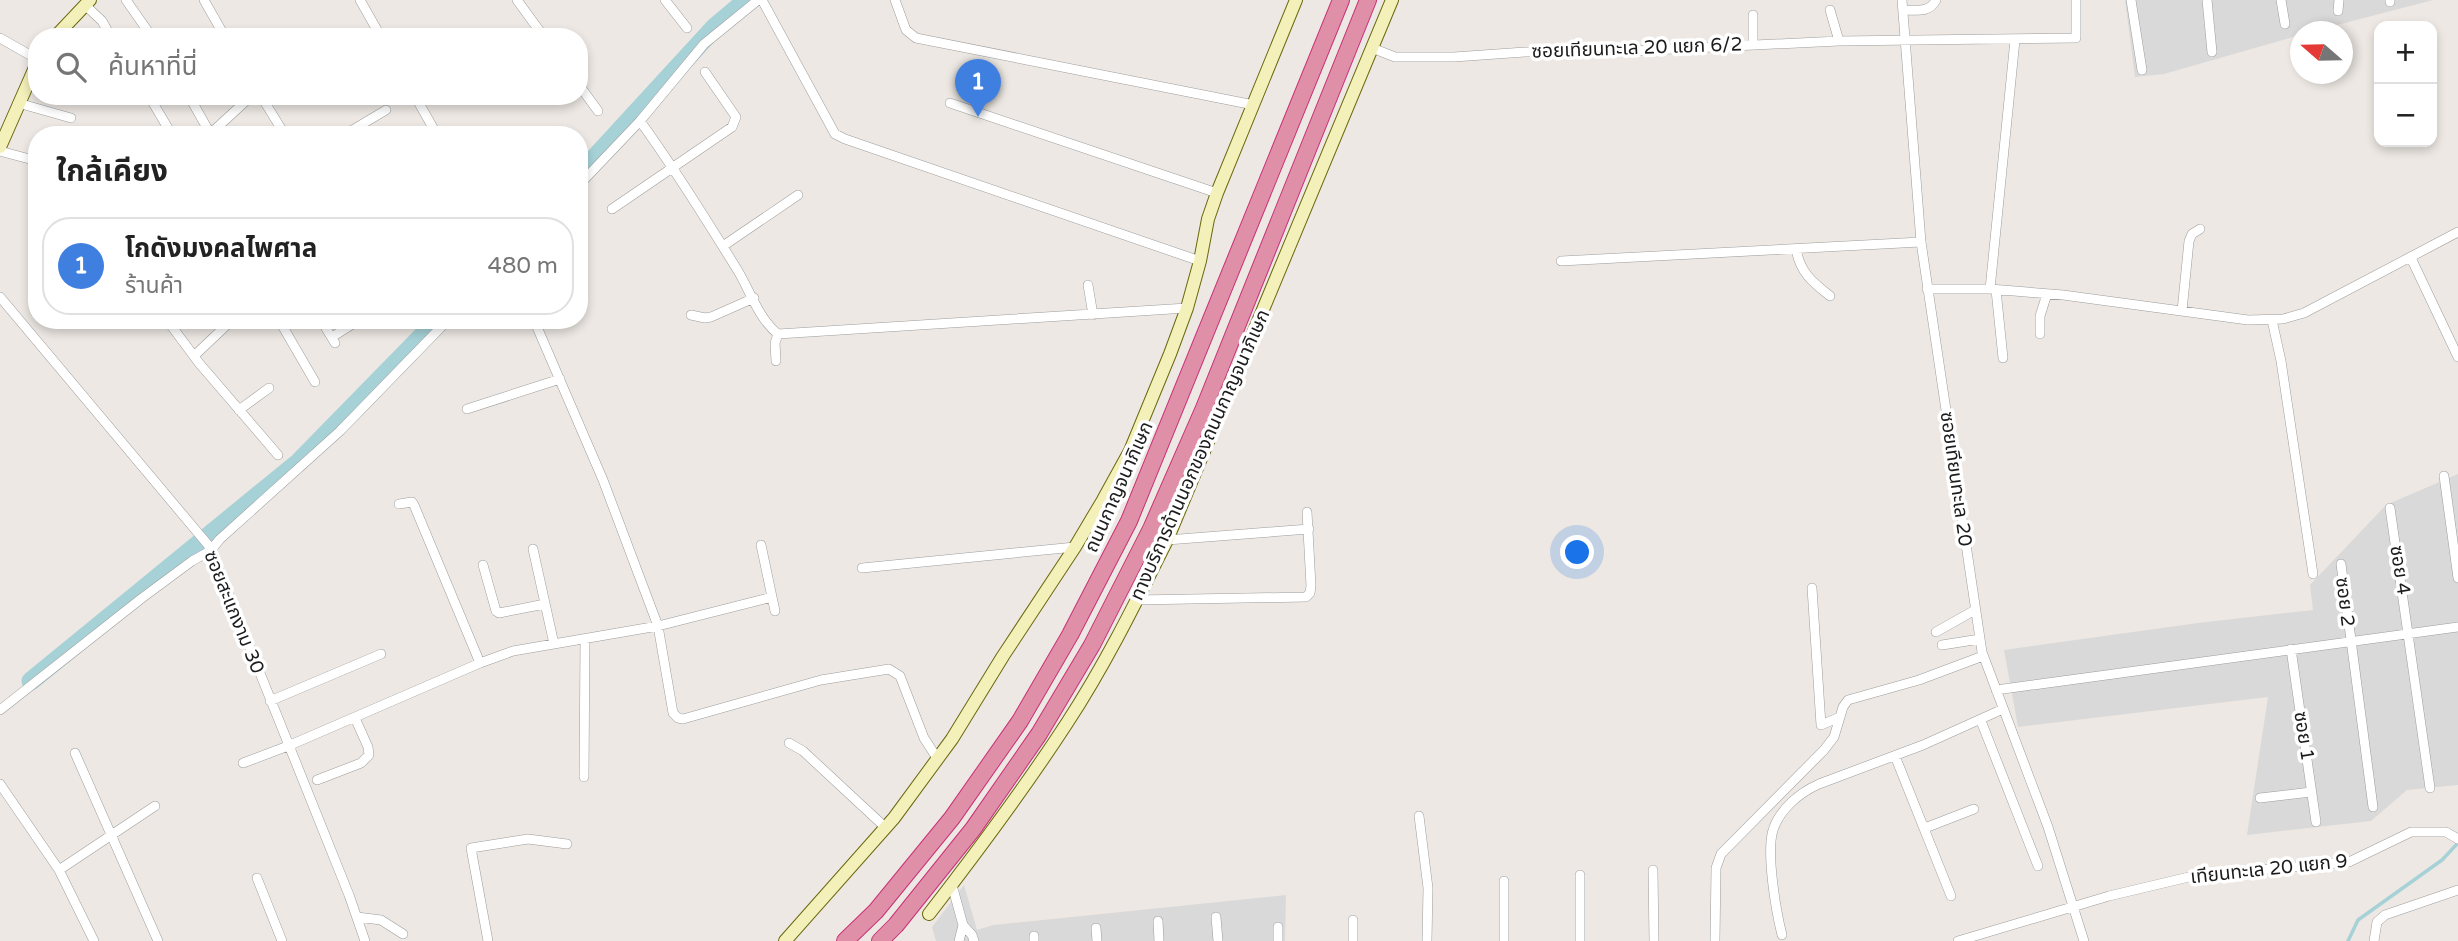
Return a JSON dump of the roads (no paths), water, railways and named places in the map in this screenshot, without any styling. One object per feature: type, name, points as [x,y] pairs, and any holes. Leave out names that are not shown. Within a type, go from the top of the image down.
[{"type":"highway","name":"ถนนกาญจนาภิเษก","points":[[845,941],[876,911],[951,818],[1020,721],[1070,635],[1129,521],[1341,0]]},
{"type":"highway","points":[[880,941],[896,925],[980,819],[1039,734],[1092,645],[1151,529],[1204,408],[1368,0]]},
{"type":"main road","points":[[785,941],[886,828],[937,758],[1075,547],[1130,451],[1187,308],[1217,192],[1296,0]]},
{"type":"main road","name":"ทางบริการด้านนอกของถนนกาญจนาภิเษก","points":[[929,914],[1005,813],[1068,722],[1137,600],[1167,540],[1392,0]]},
{"type":"main road","points":[[63,28],[88,2]]},
{"type":"main road","points":[[0,149],[2,133],[28,81]]},
{"type":"street","points":[[126,0],[146,28]]},
{"type":"street","points":[[204,0],[221,28]]},
{"type":"street","points":[[360,0],[376,28]]},
{"type":"street","points":[[517,0],[537,28]]},
{"type":"street","points":[[665,0],[687,28]]},
{"type":"street","points":[[588,175],[640,121],[704,44],[760,0],[835,134],[1200,261]]},
{"type":"street","points":[[895,0],[906,30],[916,38],[1254,105]]},
{"type":"street","name":"ซอยเทียนทะเล 20","points":[[1902,0],[1921,242],[1983,656],[2039,803],[2084,941]]},
{"type":"street","points":[[1903,10],[1927,9],[1933,6],[1936,0]]},
{"type":"street","name":"ซอยเทียนทะเล 20 แยก 6/2","points":[[1372,48],[1395,57],[1454,57],[1525,52],[1612,52],[1904,39],[2076,38],[2076,0]]},
{"type":"street","points":[[2131,0],[2142,70]]},
{"type":"street","points":[[2207,0],[2212,52]]},
{"type":"street","points":[[2281,0],[2285,24]]},
{"type":"street","points":[[2338,11],[2339,0]]},
{"type":"street","points":[[88,2],[106,28]]},
{"type":"street","points":[[1830,10],[1839,41]]},
{"type":"street","points":[[1753,15],[1753,44]]},
{"type":"street","points":[[0,38],[28,55]]},
{"type":"street","points":[[2003,358],[1993,289],[2015,40]]},
{"type":"street","points":[[612,209],[735,123],[736,117],[705,72]]},
{"type":"street","points":[[588,97],[598,111]]},
{"type":"street","points":[[18,103],[71,118]]},
{"type":"street","points":[[950,103],[1217,192]]},
{"type":"street","points":[[154,105],[167,126]]},
{"type":"street","points":[[194,105],[206,126]]},
{"type":"street","points":[[219,126],[242,105]]},
{"type":"street","points":[[267,105],[279,126]]},
{"type":"street","points":[[420,105],[432,126]]},
{"type":"street","points":[[359,126],[386,110]]},
{"type":"street","points":[[640,121],[673,166],[767,323],[778,334],[1187,308]]},
{"type":"street","points":[[0,149],[28,158]]},
{"type":"street","points":[[723,246],[798,195]]},
{"type":"street","points":[[2182,311],[2189,241],[2192,234],[2200,229]]},
{"type":"street","points":[[1927,289],[1993,289],[2248,320],[2272,320],[2304,313],[2458,232]]},
{"type":"street","points":[[1561,261],[1921,242]]},
{"type":"street","points":[[1796,249],[1798,263],[1804,274],[1830,296]]},
{"type":"street","points":[[2411,258],[2458,357]]},
{"type":"street","points":[[1088,285],[1093,315]]},
{"type":"street","points":[[2040,334],[2040,316],[2047,294]]},
{"type":"street","name":"ซอยสะแกงาม 30","points":[[0,297],[210,548],[365,941]]},
{"type":"street","points":[[691,315],[711,317],[754,298]]},
{"type":"street","points":[[2272,320],[2313,574]]},
{"type":"street","points":[[174,329],[278,455]]},
{"type":"street","points":[[194,356],[222,329]]},
{"type":"street","points":[[284,329],[315,382]]},
{"type":"street","points":[[326,329],[333,340],[347,329]]},
{"type":"street","points":[[0,710],[210,548],[340,431],[439,329]]},
{"type":"street","points":[[538,329],[603,480],[658,626],[673,713],[683,719],[821,680],[889,669],[900,676],[924,738],[937,758]]},
{"type":"street","points":[[776,361],[775,343],[778,334]]},
{"type":"street","points":[[467,409],[560,379]]},
{"type":"street","points":[[239,410],[270,388]]},
{"type":"street","points":[[2444,476],[2458,578]]},
{"type":"street","points":[[399,504],[412,502],[414,505],[480,663]]},
{"type":"street","name":"ซอย 4","points":[[2390,508],[2430,788]]},
{"type":"street","points":[[1137,600],[1306,597],[1311,586],[1307,512]]},
{"type":"street","points":[[1167,540],[1309,529]]},
{"type":"street","points":[[761,545],[775,611]]},
{"type":"street","points":[[862,568],[1075,547]]},
{"type":"street","points":[[533,549],[554,644]]},
{"type":"street","name":"ซอย 2","points":[[2341,564],[2373,807]]},
{"type":"street","points":[[483,565],[496,611],[499,613],[545,604]]},
{"type":"street","points":[[1812,588],[1822,725],[1840,717]]},
{"type":"street","points":[[243,763],[513,651],[658,626],[772,597]]},
{"type":"street","points":[[1936,632],[1975,610]]},
{"type":"street","points":[[1996,690],[2458,627]]},
{"type":"street","points":[[584,639],[584,777]]},
{"type":"street","points":[[1942,645],[1980,639]]},
{"type":"street","name":"ซอย 1","points":[[2291,649],[2316,822]]},
{"type":"street","points":[[270,701],[381,654]]},
{"type":"street","points":[[1715,941],[1716,868],[1721,854],[1824,750],[1834,737],[1843,707],[1848,700],[1919,680],[1983,656]]},
{"type":"street","points":[[1782,935],[1774,901],[1772,833],[1777,820],[1791,802],[1806,790],[1895,756],[2003,709]]},
{"type":"street","points":[[317,780],[361,763],[369,755],[355,718]]},
{"type":"street","points":[[1980,721],[2038,866]]},
{"type":"street","points":[[789,743],[803,751],[886,828]]},
{"type":"street","points":[[75,753],[158,941]]},
{"type":"street","points":[[1895,756],[1951,897]]},
{"type":"street","points":[[0,784],[59,870],[94,941]]},
{"type":"street","points":[[2260,798],[2311,792]]},
{"type":"street","points":[[59,870],[155,806]]},
{"type":"street","points":[[1925,828],[1974,809]]},
{"type":"street","points":[[1419,816],[1428,888],[1427,941]]},
{"type":"street","name":"เทียนทะเล 20 แยก 9","points":[[1958,941],[2074,906],[2193,876],[2349,862],[2411,832],[2446,832],[2458,839]]},
{"type":"street","points":[[488,941],[471,848],[528,839],[567,844]]},
{"type":"street","points":[[1653,870],[1654,941]]},
{"type":"street","points":[[1580,875],[1580,941]]},
{"type":"street","points":[[257,878],[282,941]]},
{"type":"street","points":[[1504,881],[1504,941]]},
{"type":"street","points":[[952,885],[963,925],[974,941]]},
{"type":"street","points":[[2374,941],[2377,922],[2385,915],[2458,890]]},
{"type":"street","points":[[356,917],[381,920],[403,934]]},
{"type":"street","points":[[1216,917],[1218,941]]},
{"type":"street","points":[[1353,920],[1353,941]]},
{"type":"street","points":[[1158,921],[1159,941]]},
{"type":"street","points":[[959,941],[963,925]]},
{"type":"street","points":[[1278,927],[1278,941]]},
{"type":"street","points":[[1096,928],[1097,941]]},
{"type":"waterway","points":[[588,165],[715,27],[747,0]]},
{"type":"waterway","points":[[31,681],[299,462],[429,329]]},
{"type":"waterway","points":[[2348,941],[2358,920],[2442,860],[2458,843]]},
{"type":"place","name":"โกดังมงคลไพศาล","points":[[978,117]]}]
